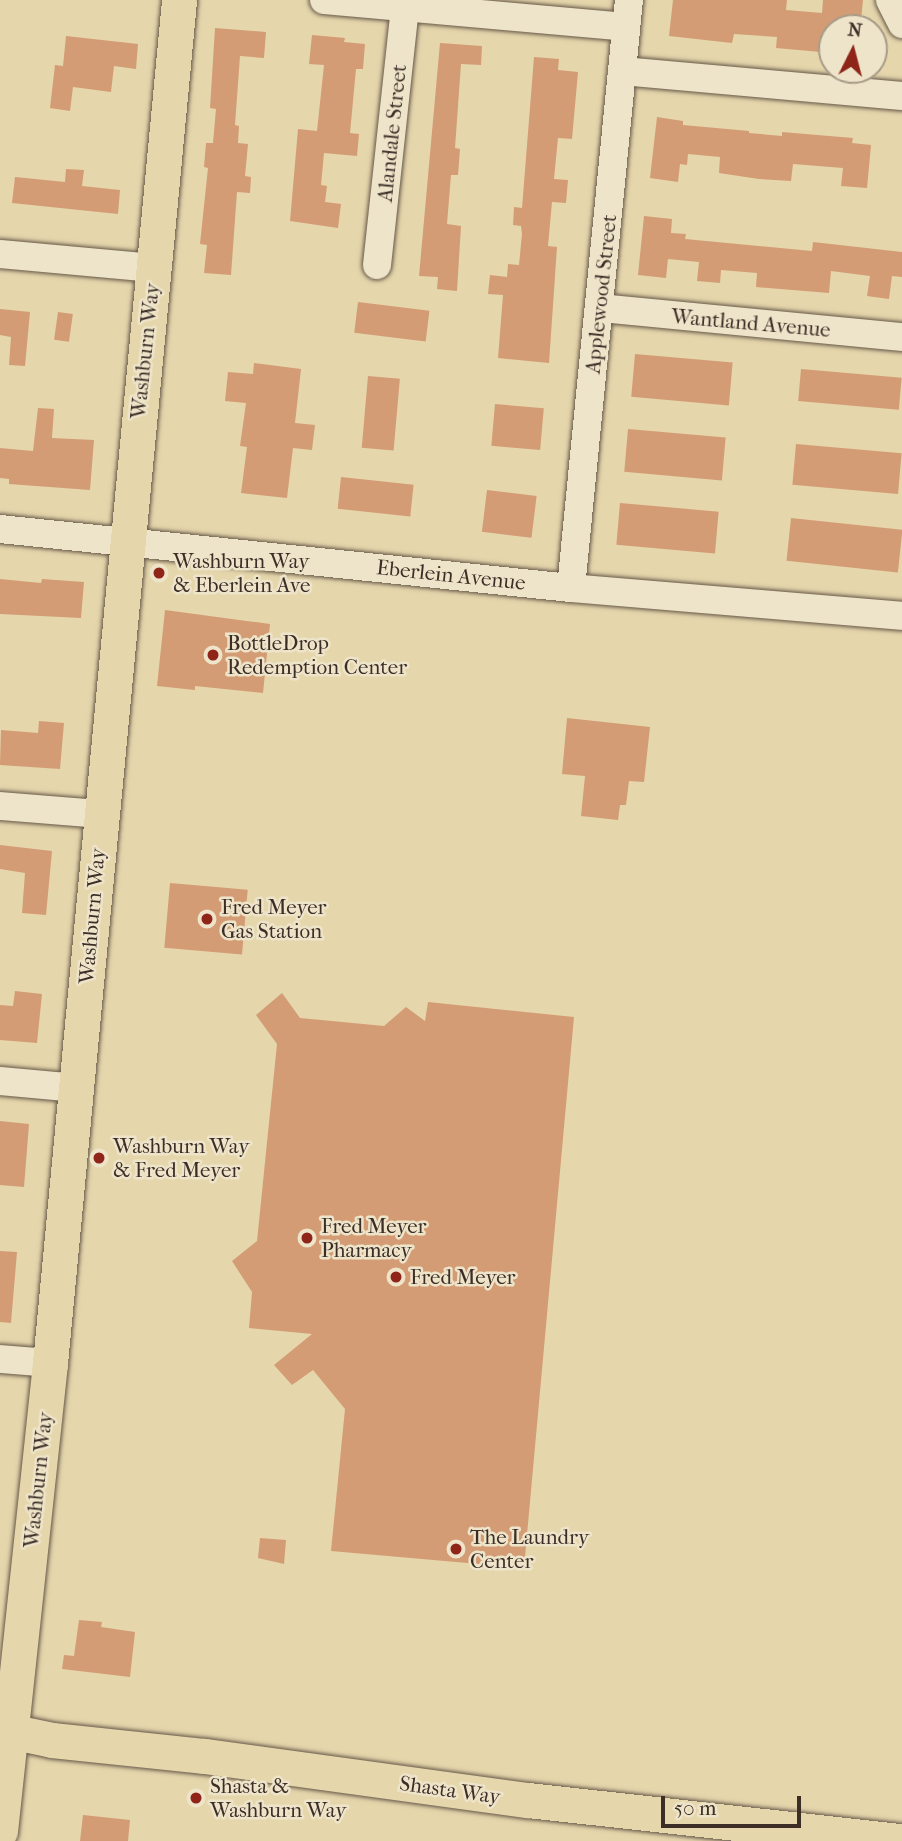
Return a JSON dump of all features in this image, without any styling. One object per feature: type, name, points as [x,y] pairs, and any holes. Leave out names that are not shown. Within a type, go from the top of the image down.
[{"type":"main road","name":"Washburn Way","points":[[0,1831],[6,1730],[50,1363],[100,814],[180,0]]},
{"type":"main road","name":"Shasta Way","points":[[6,1730],[52,1740],[205,1756],[528,1800],[901,1841]]},
{"type":"street","points":[[324,0],[627,14]]},
{"type":"street","points":[[890,0],[902,24]]},
{"type":"street","name":"Alandale Street","points":[[377,265],[405,4]]},
{"type":"street","name":"Applewood Street","points":[[571,588],[627,14]]},
{"type":"street","points":[[622,71],[902,96]]},
{"type":"street","points":[[0,254],[153,268]]},
{"type":"street","name":"Wantland Avenue","points":[[600,308],[902,337]]},
{"type":"street","name":"Eberlein Avenue","points":[[0,529],[127,540],[571,588],[902,617]]},
{"type":"street","points":[[0,806],[100,814]]},
{"type":"street","points":[[0,1081],[77,1088]]},
{"type":"street","points":[[0,1359],[50,1363]]},
{"type":"building","points":[[673,0],[787,0],[786,10],[822,13],[823,0],[863,0],[862,14],[818,14],[818,52],[776,48],[777,37],[734,34],[732,43],[669,36]]},
{"type":"building","points":[[215,28],[266,32],[264,58],[240,56],[235,125],[239,126],[238,143],[248,144],[245,176],[251,177],[250,193],[237,192],[231,275],[204,273],[207,245],[200,244],[208,168],[204,167],[206,143],[213,143],[216,109],[210,108]]},
{"type":"building","points":[[312,35],[345,38],[344,42],[365,44],[363,69],[356,69],[350,133],[359,134],[357,156],[324,153],[321,185],[327,186],[325,202],[341,204],[338,228],[290,221],[298,129],[317,131],[324,65],[309,64]]},
{"type":"building","points":[[66,36],[138,44],[136,69],[114,66],[111,92],[73,87],[70,111],[50,108],[55,65],[63,66]]},
{"type":"building","points":[[440,43],[482,46],[481,65],[461,64],[455,148],[460,149],[458,175],[451,175],[447,224],[461,226],[457,291],[437,289],[438,277],[419,276]]},
{"type":"building","points":[[534,57],[559,59],[558,70],[578,72],[572,139],[558,138],[554,179],[568,180],[566,203],[552,202],[548,246],[557,247],[549,363],[498,358],[503,295],[488,294],[490,275],[507,277],[508,264],[519,265],[522,234],[521,226],[513,225],[514,207],[522,208]]},
{"type":"building","points":[[657,117],[683,121],[683,125],[749,133],[782,136],[782,132],[853,138],[852,143],[871,145],[867,188],[841,186],[843,168],[793,164],[791,181],[759,179],[719,173],[720,157],[688,154],[687,165],[680,164],[678,182],[650,178]]},
{"type":"building","points":[[66,169],[84,170],[82,186],[120,190],[118,214],[12,203],[15,177],[65,182]]},
{"type":"building","points":[[644,216],[672,219],[671,233],[686,234],[685,239],[812,251],[813,242],[902,252],[902,277],[892,276],[889,299],[867,296],[870,276],[831,271],[829,293],[756,287],[757,273],[721,270],[720,283],[697,281],[699,262],[668,259],[666,278],[638,275]]},
{"type":"building","points":[[358,302],[429,311],[426,342],[354,333]]},
{"type":"building","points":[[0,309],[30,312],[25,366],[9,365],[11,337],[0,335]]},
{"type":"building","points":[[58,312],[73,314],[69,342],[54,340]]},
{"type":"building","points":[[635,354],[733,363],[729,405],[631,397]]},
{"type":"building","points":[[254,363],[301,369],[295,423],[315,425],[312,450],[293,448],[287,498],[241,493],[247,447],[240,446],[246,403],[225,401],[228,372],[253,374]]},
{"type":"building","points":[[801,369],[902,378],[899,410],[798,401]]},
{"type":"building","points":[[368,376],[400,379],[394,451],[362,448]]},
{"type":"building","points":[[495,404],[544,408],[540,450],[491,446]]},
{"type":"building","points":[[38,408],[54,409],[52,438],[94,440],[90,490],[9,484],[9,479],[0,478],[0,448],[33,451]]},
{"type":"building","points":[[628,429],[726,438],[722,480],[624,472]]},
{"type":"building","points":[[796,444],[902,453],[898,494],[792,485]]},
{"type":"building","points":[[341,477],[414,485],[410,516],[338,509]]},
{"type":"building","points":[[487,490],[537,496],[532,538],[482,532]]},
{"type":"building","points":[[620,503],[719,512],[715,553],[616,545]]},
{"type":"building","points":[[791,518],[902,530],[898,572],[787,561]]},
{"type":"building","points":[[0,579],[41,583],[42,579],[84,582],[81,618],[0,614]]},
{"type":"building","name":"BottleDrop Redemption Center","points":[[165,610],[270,624],[263,693],[195,686],[195,690],[157,686]]},
{"type":"building","points":[[567,718],[650,727],[644,782],[629,781],[626,805],[620,805],[618,820],[581,816],[585,776],[562,774]]},
{"type":"building","points":[[39,721],[64,723],[60,769],[0,765],[1,730],[38,733]]},
{"type":"building","points":[[0,845],[52,851],[46,915],[22,913],[25,873],[0,869]]},
{"type":"building","points":[[170,883],[248,890],[242,955],[164,948]]},
{"type":"building","points":[[15,991],[42,994],[37,1043],[0,1040],[0,1005],[13,1006]]},
{"type":"building","name":"Fred Meyer","points":[[282,993],[300,1018],[384,1026],[406,1007],[425,1021],[428,1002],[574,1017],[524,1568],[331,1551],[345,1409],[313,1370],[292,1385],[274,1365],[312,1334],[249,1328],[252,1292],[232,1261],[257,1241],[277,1044],[256,1015]]},
{"type":"building","points":[[0,1121],[29,1124],[24,1187],[0,1185]]},
{"type":"building","points":[[0,1251],[17,1252],[11,1323],[0,1322]]},
{"type":"building","points":[[260,1538],[286,1540],[284,1564],[258,1558]]},
{"type":"building","points":[[79,1620],[102,1622],[101,1627],[135,1632],[130,1677],[62,1669],[64,1655],[74,1656]]},
{"type":"building","points":[[83,1815],[130,1820],[128,1841],[80,1841]]},
{"type":"place","name":"Washburn Way & Eberlein Ave","points":[[159,573]]},
{"type":"place","name":"BottleDrop Redemption Center","points":[[213,655]]},
{"type":"place","name":"Fred Meyer Gas Station","points":[[207,919]]},
{"type":"place","name":"Washburn Way & Fred Meyer","points":[[99,1158]]},
{"type":"place","name":"Fred Meyer Pharmacy","points":[[307,1238]]},
{"type":"place","name":"Fred Meyer","points":[[396,1277]]},
{"type":"place","name":"The Laundry Center","points":[[456,1549]]},
{"type":"place","name":"Shasta & Washburn Way","points":[[196,1798]]}]
